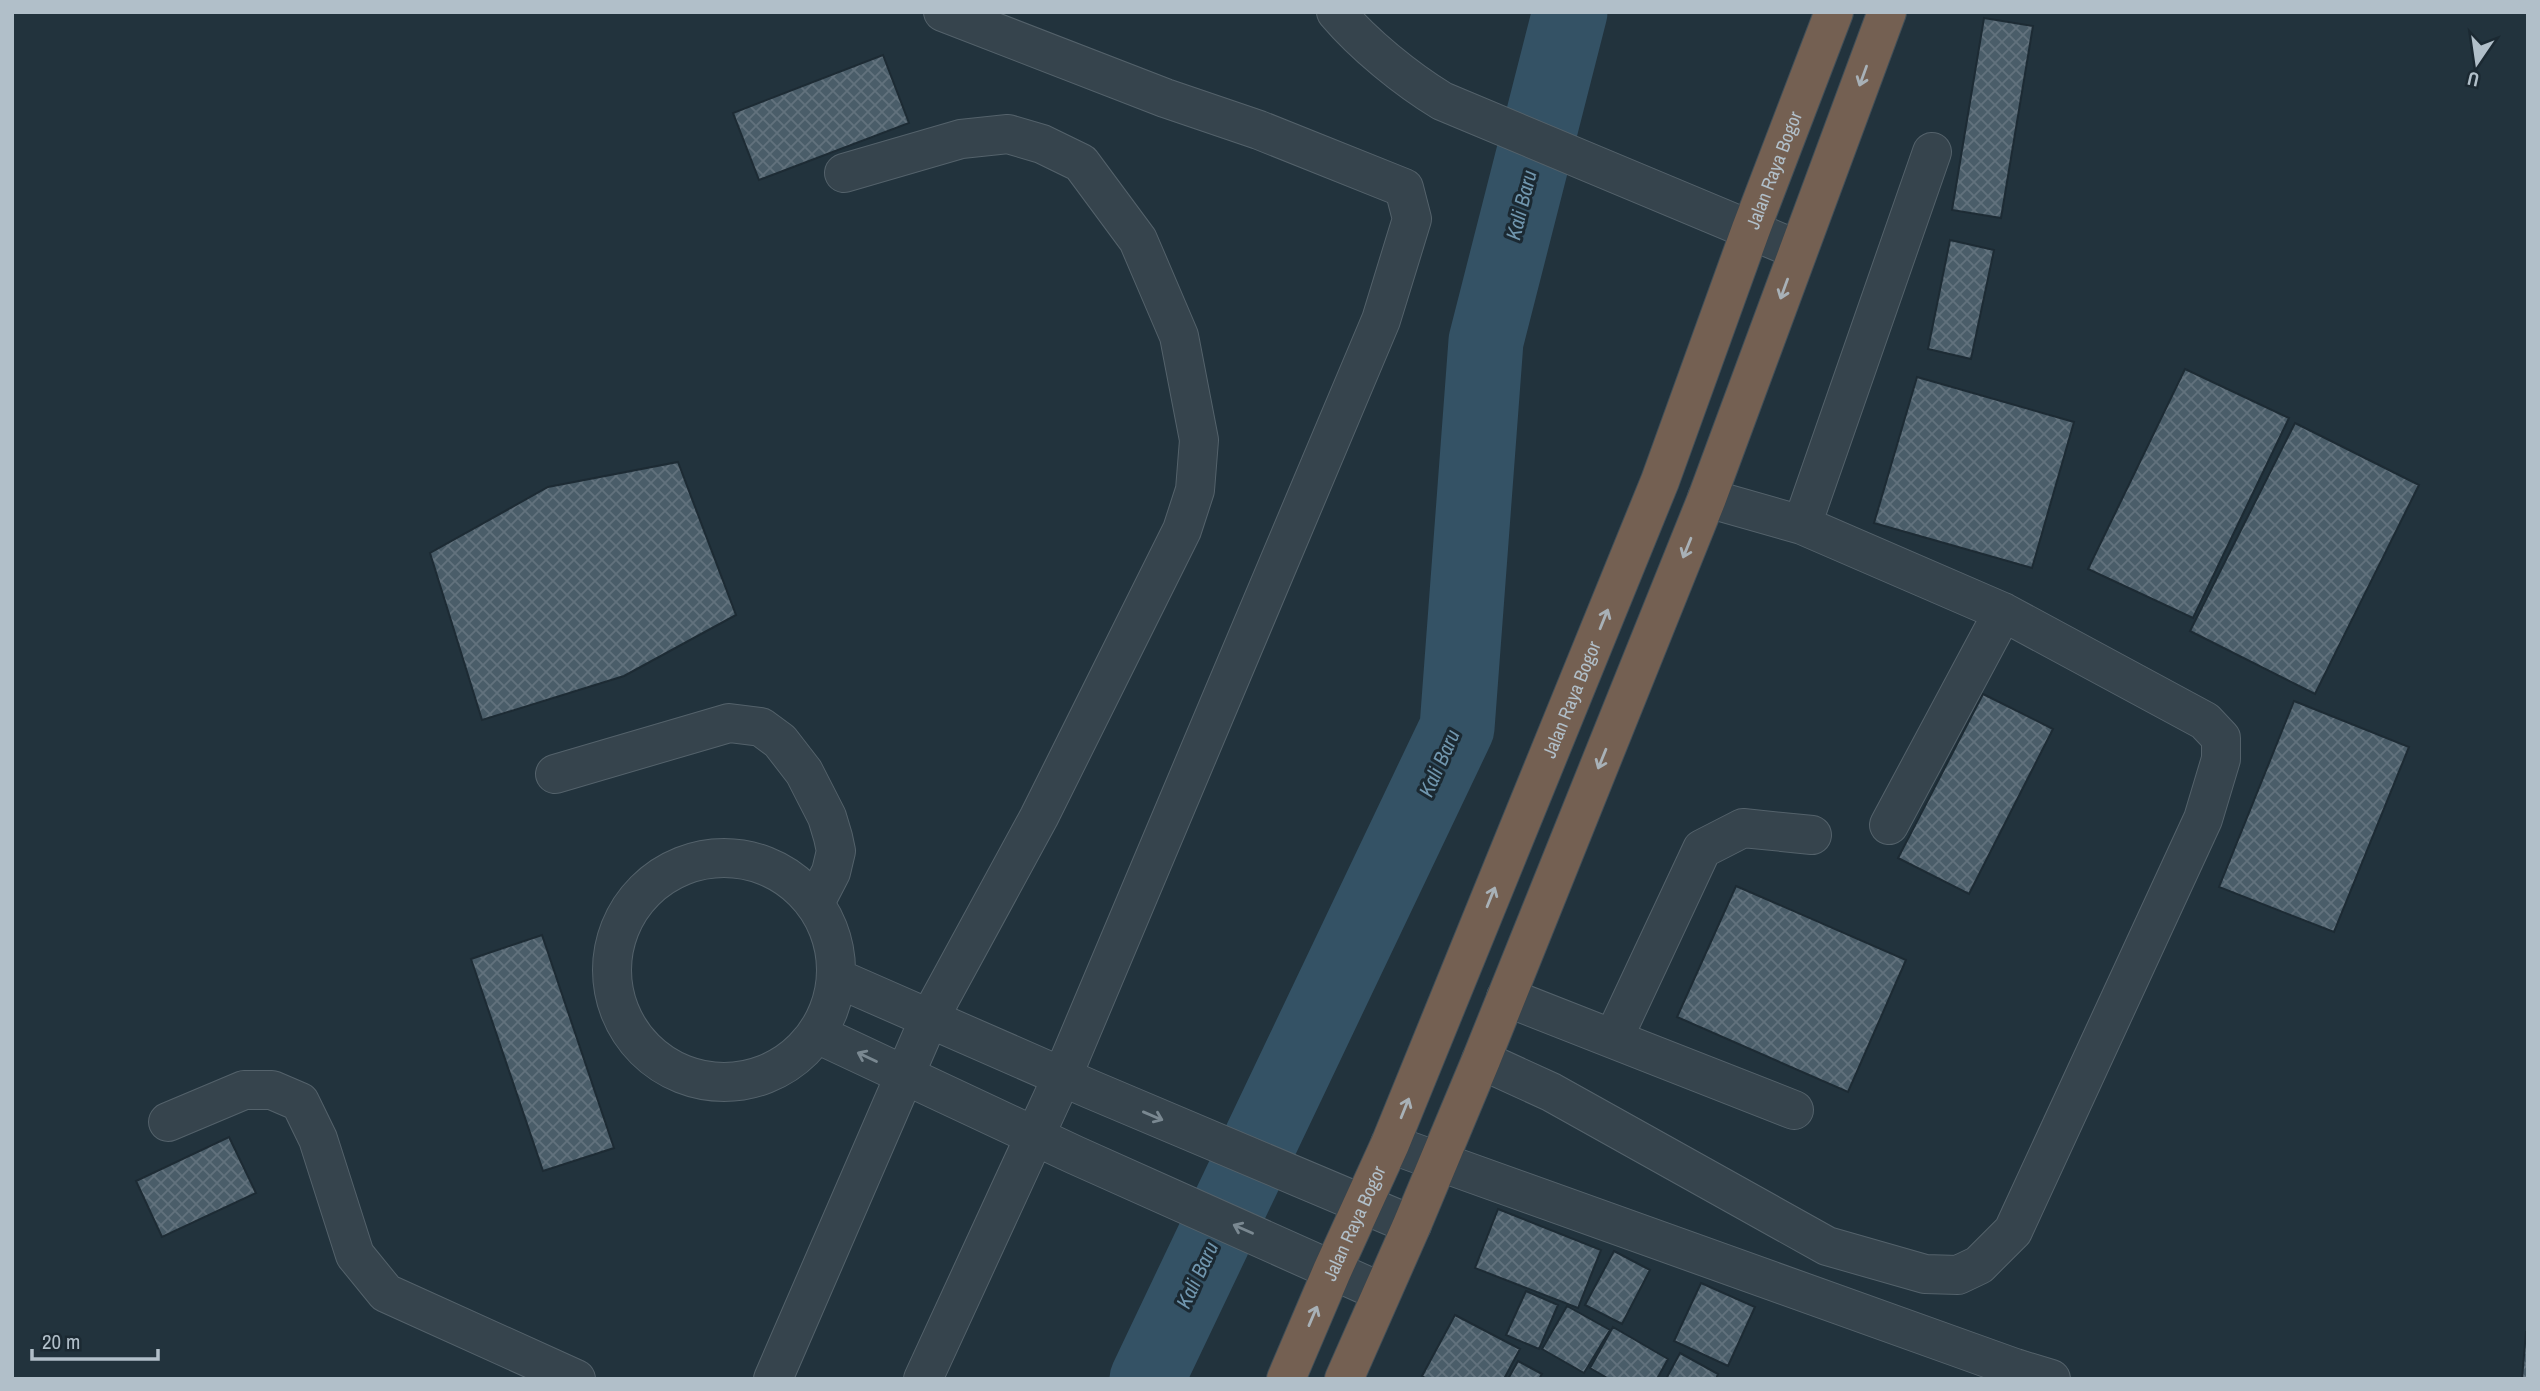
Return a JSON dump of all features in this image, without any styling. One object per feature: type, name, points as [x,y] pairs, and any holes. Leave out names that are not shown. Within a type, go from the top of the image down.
[{"type":"highway","name":"Jalan Raya Bogor","points":[[1286,1379],[1319,1264],[1350,1198],[1390,1144],[1660,481],[1751,229],[1834,12]]},
{"type":"highway","points":[[1344,1379],[1481,1059],[1707,498],[1887,12]]},
{"type":"street","points":[[923,1379],[1033,1135],[1076,1083],[1381,320],[1412,219],[1404,188],[1259,130],[1165,98],[943,12]]},
{"type":"street","points":[[1336,12],[1348,26],[1422,89],[1442,101],[1798,250]]},
{"type":"street","points":[[773,1379],[929,1019],[1039,817],[1182,530],[1195,490],[1199,440],[1179,336],[1138,240],[1081,163],[1042,144],[1008,134],[961,139],[844,173]]},
{"type":"street","points":[[1802,525],[1932,152]]},
{"type":"street","points":[[1481,1059],[1551,1092],[1827,1246],[1925,1274],[1958,1275],[1979,1265],[2013,1231],[2203,819],[2221,759],[2221,738],[2205,721],[2003,612],[1802,525],[1707,498]]},
{"type":"street","points":[[1889,825],[2003,612]]},
{"type":"street","points":[[555,774],[730,723],[761,727],[780,741],[804,772],[834,837],[836,851],[831,872],[816,901]]},
{"type":"street","points":[[1612,1039],[1702,849],[1742,828],[1812,835]]},
{"type":"street","points":[[731,856],[778,870],[816,901],[834,938],[839,979],[817,1034],[797,1058],[754,1080],[705,1082],[659,1064],[626,1027],[611,981],[616,933],[642,891],[683,864],[731,856]]},
{"type":"street","points":[[839,979],[1412,1225]]},
{"type":"street","points":[[1506,997],[1794,1110]]},
{"type":"street","points":[[817,1034],[1075,1155],[1381,1292]]},
{"type":"street","points":[[168,1122],[244,1090],[272,1090],[300,1102],[318,1139],[355,1255],[386,1293],[576,1379]]},
{"type":"street","points":[[1390,1144],[2051,1379]]},
{"type":"building","points":[[1984,18],[2033,26],[2001,218],[1952,210]]},
{"type":"building","points":[[883,55],[909,123],[759,180],[733,113]]},
{"type":"building","points":[[1950,240],[1994,250],[1971,359],[1928,349]]},
{"type":"building","points":[[2185,369],[2289,418],[2193,618],[2088,569]]},
{"type":"building","points":[[1917,377],[2074,422],[2032,568],[1874,523]]},
{"type":"building","points":[[2295,423],[2419,485],[2315,694],[2190,631]]},
{"type":"building","points":[[678,462],[736,615],[624,676],[482,720],[430,553],[548,487]]},
{"type":"building","points":[[1983,694],[2053,729],[1969,894],[1898,858]]},
{"type":"building","points":[[2294,701],[2409,747],[2334,932],[2219,887]]},
{"type":"building","points":[[1736,886],[1906,960],[1848,1092],[1677,1017]]},
{"type":"building","points":[[542,935],[614,1148],[543,1171],[471,959]]},
{"type":"building","points":[[229,1137],[256,1193],[162,1237],[136,1181]]},
{"type":"building","points":[[1498,1209],[1601,1250],[1578,1308],[1475,1268]]},
{"type":"building","points":[[1614,1251],[1650,1270],[1622,1324],[1585,1305]]},
{"type":"building","points":[[1701,1283],[1755,1307],[1728,1366],[1674,1341]]},
{"type":"building","points":[[1526,1291],[1558,1305],[1539,1349],[1506,1335]]},
{"type":"building","points":[[1567,1306],[1610,1330],[1584,1373],[1542,1349]]},
{"type":"building","points":[[1455,1315],[1520,1349],[1504,1379],[1427,1379],[1422,1376]]},
{"type":"building","points":[[1613,1327],[1668,1359],[1657,1379],[1609,1379],[1590,1368]]},
{"type":"building","points":[[2526,1332],[2528,1379],[2522,1379]]},
{"type":"building","points":[[1680,1353],[1718,1374],[1716,1379],[1666,1379]]},
{"type":"building","points":[[1518,1361],[1542,1374],[1539,1379],[1508,1379]]},
{"type":"waterway","name":"Kali Baru","points":[[1147,1379],[1457,728],[1486,341],[1570,12]]}]
